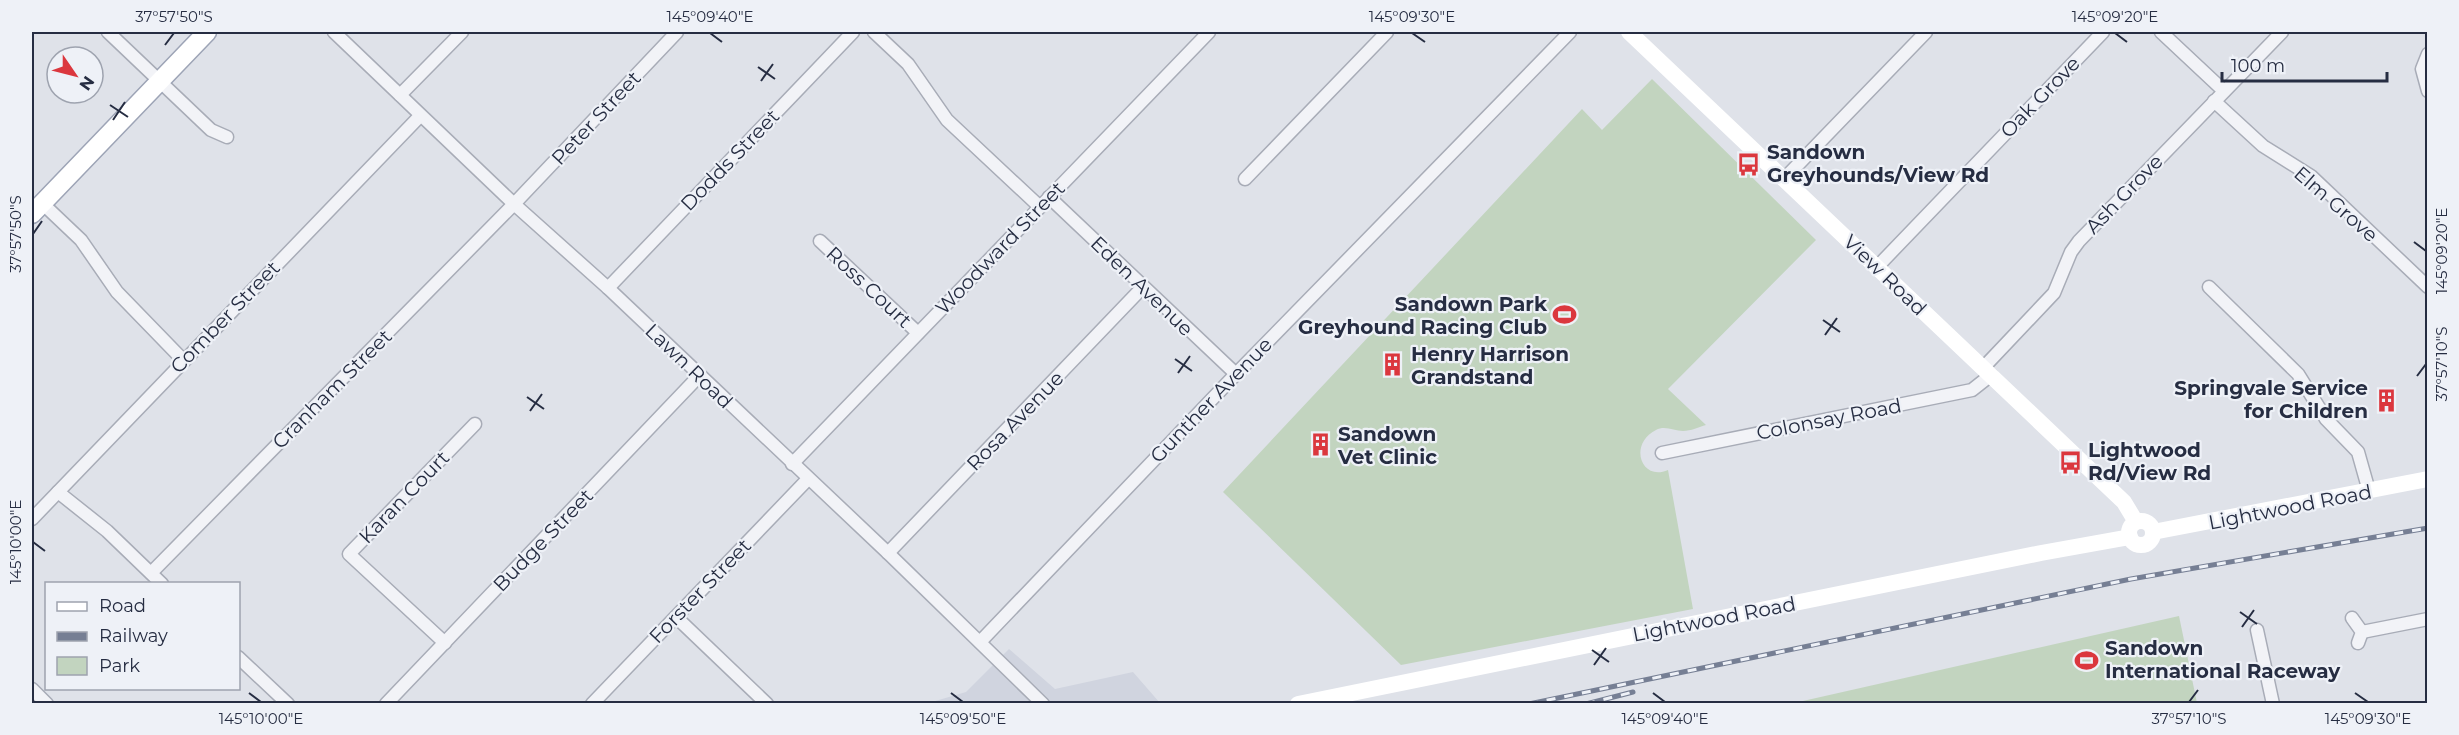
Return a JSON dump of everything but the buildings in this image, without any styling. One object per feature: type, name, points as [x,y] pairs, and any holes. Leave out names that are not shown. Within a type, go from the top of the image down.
[{"type":"main road","points":[[37,209],[207,32]]},
{"type":"main road","name":"View Road","points":[[1629,32],[2124,502],[2133,530]]},
{"type":"main road","name":"Lightwood Road","points":[[1298,704],[2041,553],[2133,530],[2136,543],[2144,544],[2151,540],[2153,532],[2427,479]]},
{"type":"street","points":[[108,32],[211,130],[227,137]]},
{"type":"street","name":"Lawn Road","points":[[334,32],[514,204],[608,288],[1043,704]]},
{"type":"street","points":[[400,95],[462,32]]},
{"type":"street","name":"Peter Street","points":[[514,204],[677,32]]},
{"type":"street","name":"Dodds Street","points":[[608,288],[853,32]]},
{"type":"street","points":[[874,32],[908,64],[947,120],[1040,207]]},
{"type":"street","name":"Woodward Street","points":[[792,464],[1209,32]]},
{"type":"street","points":[[1245,179],[1387,32]]},
{"type":"street","name":"Gunther Avenue","points":[[980,642],[1236,374],[1570,32]]},
{"type":"street","points":[[1785,178],[1926,32]]},
{"type":"street","name":"Oak Grove","points":[[1877,267],[2103,32]]},
{"type":"street","points":[[2162,32],[2224,91]]},
{"type":"street","name":"Ash Grove","points":[[1987,372],[2054,293],[2075,246],[2282,32]]},
{"type":"street","points":[[2427,54],[2422,69],[2427,91]]},
{"type":"street","name":"Elm Grove","points":[[2214,101],[2263,146],[2316,181],[2427,287]]},
{"type":"street","name":"Comber Street","points":[[32,519],[420,116]]},
{"type":"street","name":"Eden Avenue","points":[[1049,197],[1142,288],[1236,374]]},
{"type":"street","name":"Cranham Street","points":[[151,573],[514,204]]},
{"type":"street","points":[[37,209],[81,240],[117,292],[183,360]]},
{"type":"street","name":"Ross Court","points":[[820,241],[918,333]]},
{"type":"street","points":[[2209,287],[2298,374],[2326,419],[2358,452],[2369,491]]},
{"type":"street","name":"Rosa Avenue","points":[[888,554],[1142,288]]},
{"type":"street","name":"Colonsay Road","points":[[1662,453],[1971,390],[1987,372]]},
{"type":"street","name":"Budge Street","points":[[386,704],[699,376]]},
{"type":"street","name":"Karan Court","points":[[445,643],[349,554],[475,424]]},
{"type":"street","name":"Forster Street","points":[[592,704],[808,479]]},
{"type":"street","points":[[58,492],[107,531],[160,582]]},
{"type":"street","points":[[676,617],[766,704]]},
{"type":"street","points":[[2352,618],[2360,637],[2427,619]]},
{"type":"street","points":[[2258,630],[2273,704]]},
{"type":"street","points":[[240,659],[288,704]]},
{"type":"street","points":[[32,689],[47,704]]},
{"type":"shaded area","points":[[1009,649],[1055,689],[1133,672],[1160,703],[925,704],[966,692]]},
{"type":"green space","name":"Sandown Park Greyhound Racing Club","points":[[1652,79],[1816,240],[1668,389],[1706,425],[1686,431],[1659,429],[1647,436],[1642,444],[1641,460],[1645,466],[1651,471],[1668,470],[1693,609],[1401,665],[1223,492],[1582,109],[1602,130]]},
{"type":"green space","name":"Sandown International Raceway","points":[[2179,616],[2197,703],[1794,703]]},
{"type":"railway","points":[[1529,704],[2131,579],[2428,528]]},
{"type":"railway","points":[[1586,704],[1633,692]]},
{"type":"place","name":"Sandown Greyhounds/View Rd","points":[[1749,164]]},
{"type":"place","name":"Sandown Park Greyhound Racing Club","points":[[1565,315]]},
{"type":"place","name":"Henry Harrison Grandstand","points":[[1393,365]]},
{"type":"place","name":"Springvale Service for Children","points":[[2386,400]]},
{"type":"place","name":"Sandown Vet Clinic","points":[[1320,445]]},
{"type":"place","name":"Lightwood Rd/View Rd","points":[[2070,462]]},
{"type":"place","name":"Sandown International Raceway","points":[[2087,660]]}]
